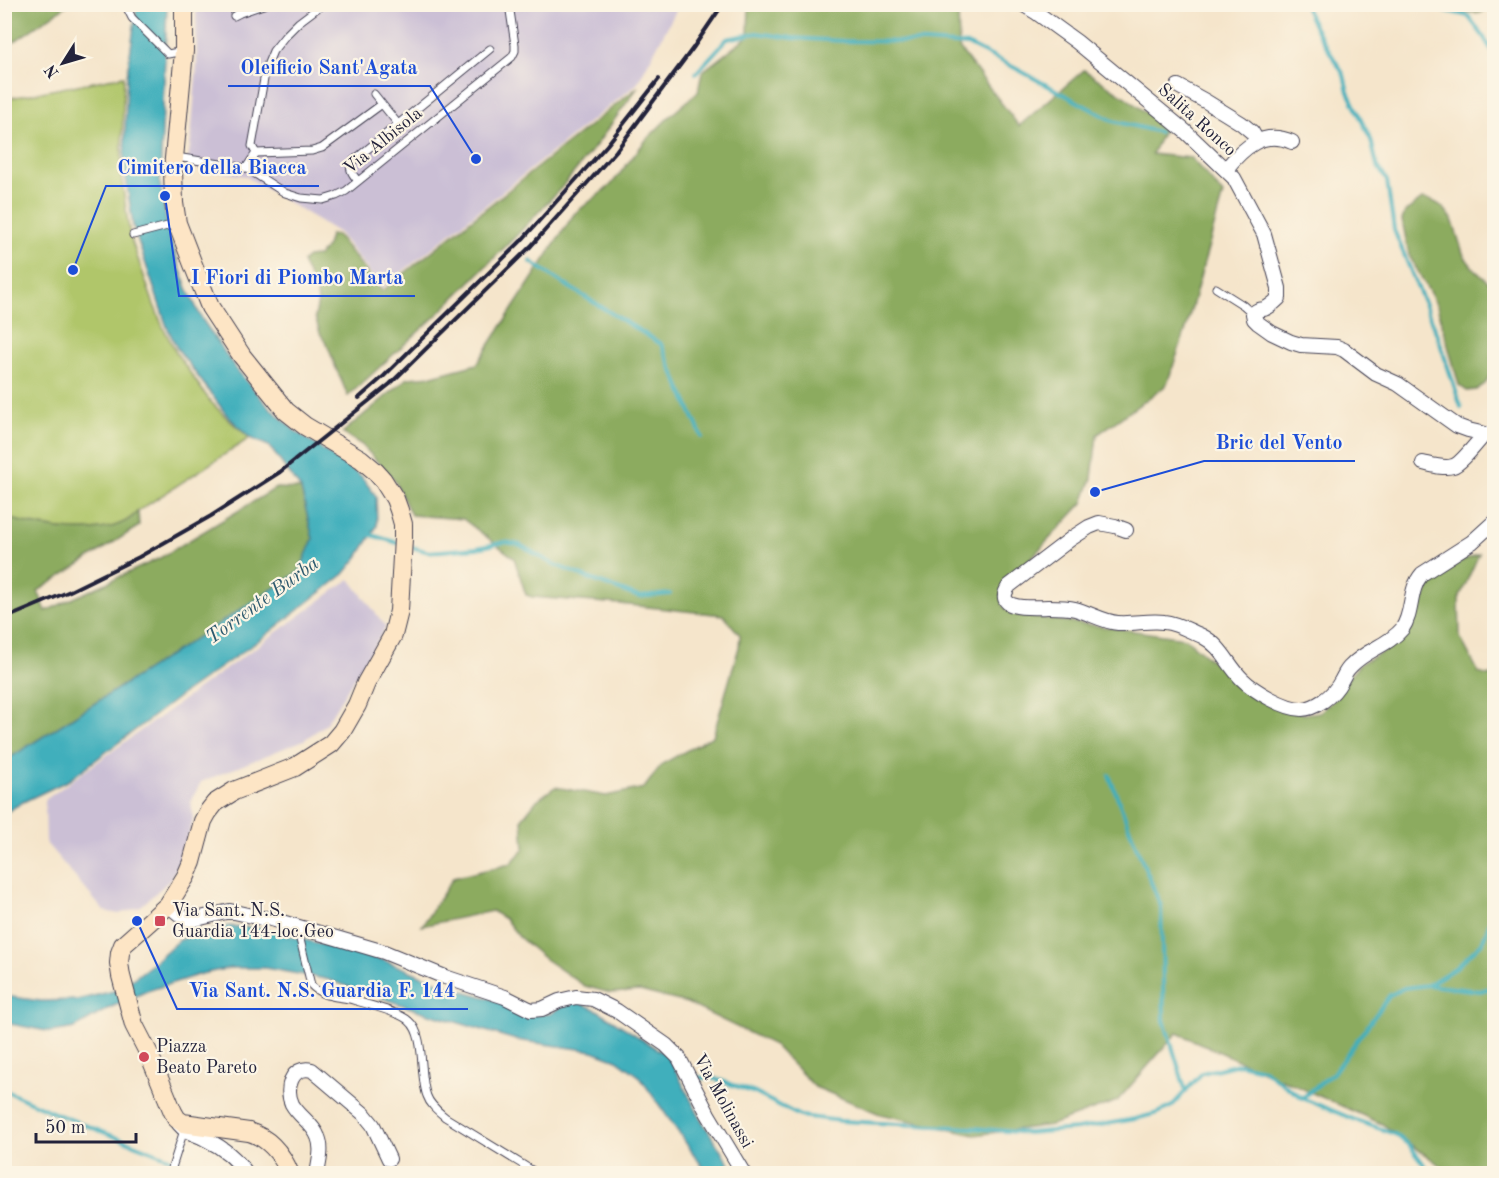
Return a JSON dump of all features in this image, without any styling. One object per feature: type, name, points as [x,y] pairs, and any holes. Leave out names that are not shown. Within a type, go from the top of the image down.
[{"type":"main road","points":[[180,1130],[149,1054],[134,1025],[119,963],[123,945],[168,905],[186,876],[203,821],[214,803],[234,791],[295,767],[331,744],[342,731],[393,634],[399,611],[403,538],[403,524],[399,510],[390,489],[375,471],[361,459],[305,426],[286,411],[242,356],[210,307],[173,224],[176,52],[184,4]]},
{"type":"main road","points":[[180,1130],[183,1123],[258,1134],[272,1145],[290,1173]]},
{"type":"street","name":"Salita Ronco","points":[[1022,4],[1077,42],[1186,132],[1234,178],[1264,234],[1279,288],[1277,301],[1264,309],[1256,310],[1253,314]]},
{"type":"street","points":[[1178,86],[1241,123],[1252,132],[1257,141]]},
{"type":"street","points":[[1226,169],[1241,152],[1257,141],[1270,137],[1284,138],[1292,142]]},
{"type":"street","points":[[1253,314],[1258,323],[1291,342],[1341,348],[1376,374],[1404,388],[1449,421],[1468,430],[1490,435]]},
{"type":"street","points":[[1423,463],[1453,466],[1490,435]]},
{"type":"street","points":[[1126,530],[1099,523],[1089,526],[1010,586],[1006,593],[1008,602],[1025,608],[1070,608],[1110,622],[1164,621],[1171,623],[1206,638],[1215,645],[1240,677],[1256,690],[1289,706],[1302,709],[1322,702],[1341,683],[1349,667],[1385,644],[1402,628],[1408,617],[1414,586],[1422,574],[1472,542],[1488,530],[1494,522]]},
{"type":"street","name":"Via Molinassi","points":[[168,905],[184,918],[192,920],[230,911],[268,918],[298,931],[384,952],[445,977],[505,997],[531,1010],[542,1009],[576,996],[592,999],[617,1011],[647,1030],[680,1058],[708,1114],[744,1173]]},
{"type":"street","points":[[317,1173],[320,1150],[318,1136],[312,1125],[294,1108],[289,1092],[291,1078],[306,1068],[312,1070],[364,1114],[373,1125],[389,1159]]},
{"type":"street","points":[[180,1130],[206,1139],[226,1150],[247,1173]]},
{"type":"lane","points":[[125,4],[132,18],[176,52]]},
{"type":"lane","points":[[234,16],[266,4]]},
{"type":"lane","points":[[256,153],[252,146],[266,68],[273,51],[285,36],[323,4]]},
{"type":"lane","name":"Via Albisola","points":[[174,156],[246,168],[285,193],[301,198],[323,200],[336,196],[346,191],[512,57],[515,45],[508,4]]},
{"type":"lane","points":[[358,181],[351,170],[351,164],[490,49]]},
{"type":"lane","points":[[374,94],[398,124]]},
{"type":"lane","points":[[256,153],[312,151],[322,148],[378,107]]},
{"type":"lane","points":[[246,168],[256,153]]},
{"type":"lane","points":[[133,235],[173,224]]},
{"type":"lane","points":[[1216,288],[1244,305],[1253,314]]},
{"type":"lane","points":[[298,931],[311,985],[317,992],[349,999],[408,1020],[414,1026],[417,1036],[425,1093],[433,1107],[445,1117],[538,1173]]},
{"type":"lane","points":[[171,1170],[180,1130]]},
{"type":"shaded area","points":[[196,5],[679,5],[637,84],[382,288],[339,233],[245,176],[187,167],[197,64]]},
{"type":"shaded area","points":[[350,579],[386,627],[325,725],[304,740],[201,782],[191,801],[193,819],[185,851],[171,879],[140,907],[119,914],[104,911],[46,843],[45,800]]},
{"type":"green space","points":[[5,4],[67,4],[67,5],[5,48]]},
{"type":"green space","points":[[1492,4],[1481,13],[1441,11],[1426,5]]},
{"type":"green space","points":[[749,5],[958,5],[959,48],[1019,126],[1084,70],[1165,127],[1152,154],[1191,158],[1223,194],[1185,332],[1168,381],[1164,387],[1097,435],[1092,478],[1083,503],[1002,589],[1001,597],[1005,609],[1012,614],[1185,638],[1258,699],[1304,714],[1320,712],[1337,696],[1361,663],[1390,648],[1407,631],[1439,570],[1479,554],[1459,599],[1460,637],[1479,673],[1488,676],[1494,674],[1494,1173],[1451,1173],[1382,1124],[1177,1033],[1117,1101],[1051,1125],[975,1135],[880,1114],[815,1087],[774,1045],[687,1003],[640,991],[610,993],[585,986],[545,959],[519,937],[505,919],[492,911],[422,926],[453,878],[510,864],[524,849],[522,819],[537,800],[555,787],[606,796],[644,788],[662,764],[713,736],[739,647],[740,635],[723,615],[526,595],[514,558],[463,519],[411,515],[395,481],[362,445],[342,433],[408,378],[432,376],[477,364],[574,214],[611,185],[646,140],[698,92],[702,72],[748,36]]},
{"type":"green space","points":[[124,76],[121,175],[130,236],[154,305],[177,354],[210,401],[250,438],[126,521],[111,527],[93,530],[36,525],[5,517],[5,99]]},
{"type":"green space","points":[[638,87],[594,148],[562,187],[517,235],[439,313],[348,396],[320,333],[315,317],[318,301],[316,289],[303,261],[308,257],[318,256],[327,246],[330,235],[337,235],[382,291]]},
{"type":"green space","points":[[1422,199],[1440,205],[1446,211],[1452,219],[1464,256],[1474,269],[1494,287],[1494,368],[1485,384],[1476,390],[1467,391],[1459,385],[1437,306],[1409,255],[1402,220],[1405,212]]},
{"type":"green space","points":[[276,488],[301,489],[313,539],[300,572],[5,761],[5,517],[55,528],[93,530],[111,527],[126,521],[138,511],[139,526],[38,591],[46,611],[160,558]]},
{"type":"water","points":[[137,5],[167,5],[160,183],[169,237],[187,288],[202,319],[236,369],[266,404],[294,430],[361,476],[376,496],[377,526],[358,557],[344,574],[265,636],[184,693],[69,780],[5,813],[5,761],[299,572],[313,539],[301,489],[269,446],[250,438],[226,414],[177,348],[167,327],[133,226],[124,164],[127,76]]},
{"type":"water","points":[[228,926],[259,928],[383,960],[452,988],[489,998],[530,1015],[550,1014],[561,1007],[578,1002],[597,1010],[668,1056],[702,1121],[735,1173],[707,1173],[639,1076],[617,1060],[593,1051],[516,1040],[426,1013],[326,979],[265,968],[230,968],[201,974],[147,991],[109,1008],[75,1028],[52,1032],[5,1023],[5,996],[41,1001],[77,1000],[118,990],[179,940]]},
{"type":"waterway","points":[[1304,4],[1315,28],[1344,75],[1348,92],[1371,140],[1377,165],[1387,181],[1394,230],[1438,337],[1461,407]]},
{"type":"waterway","points":[[1419,4],[1468,16],[1494,55]]},
{"type":"waterway","points":[[696,73],[727,39],[757,33],[844,41],[969,45],[1113,121],[1159,132]]},
{"type":"waterway","points":[[530,261],[661,344],[702,437]]},
{"type":"waterway","points":[[368,534],[398,543]]},
{"type":"waterway","points":[[408,546],[429,552],[477,548],[505,542],[520,545],[553,564],[639,597],[670,594]]},
{"type":"waterway","points":[[1109,775],[1161,906],[1164,1020],[1186,1092]]},
{"type":"waterway","points":[[1428,985],[1455,968],[1482,943],[1494,911]]},
{"type":"waterway","points":[[1302,1098],[1333,1073],[1390,995],[1404,988],[1428,985],[1480,991],[1494,987]]},
{"type":"waterway","points":[[694,1077],[716,1079],[755,1093],[800,1116],[841,1121],[1028,1133],[1077,1129],[1158,1113],[1172,1106],[1202,1073],[1239,1064],[1263,1069],[1302,1098],[1395,1134],[1410,1146],[1431,1174]]},
{"type":"waterway","name":"Torrente Burba","points":[[4,1090],[52,1112],[210,1174]]},
{"type":"railway","points":[[4,619],[70,591],[139,557],[211,516],[280,472],[390,384],[531,246],[616,151],[723,4]]},
{"type":"railway","points":[[359,398],[522,240],[607,145],[659,79]]},
{"type":"place","name":"Oleificio Sant'Agata","points":[[476,159]]},
{"type":"place","name":"I Fiori di Piombo Marta","points":[[165,196]]},
{"type":"place","name":"Cimitero della Biacca","points":[[73,270]]},
{"type":"place","name":"Bric del Vento","points":[[1095,492]]},
{"type":"place","name":"Via Sant. N.S. Guardia F. 144","points":[[137,921]]},
{"type":"place","name":"Via Sant. N.S. Guardia 144-loc.Geo","points":[[160,921]]},
{"type":"place","name":"Piazza Beato Pareto","points":[[144,1057]]}]
